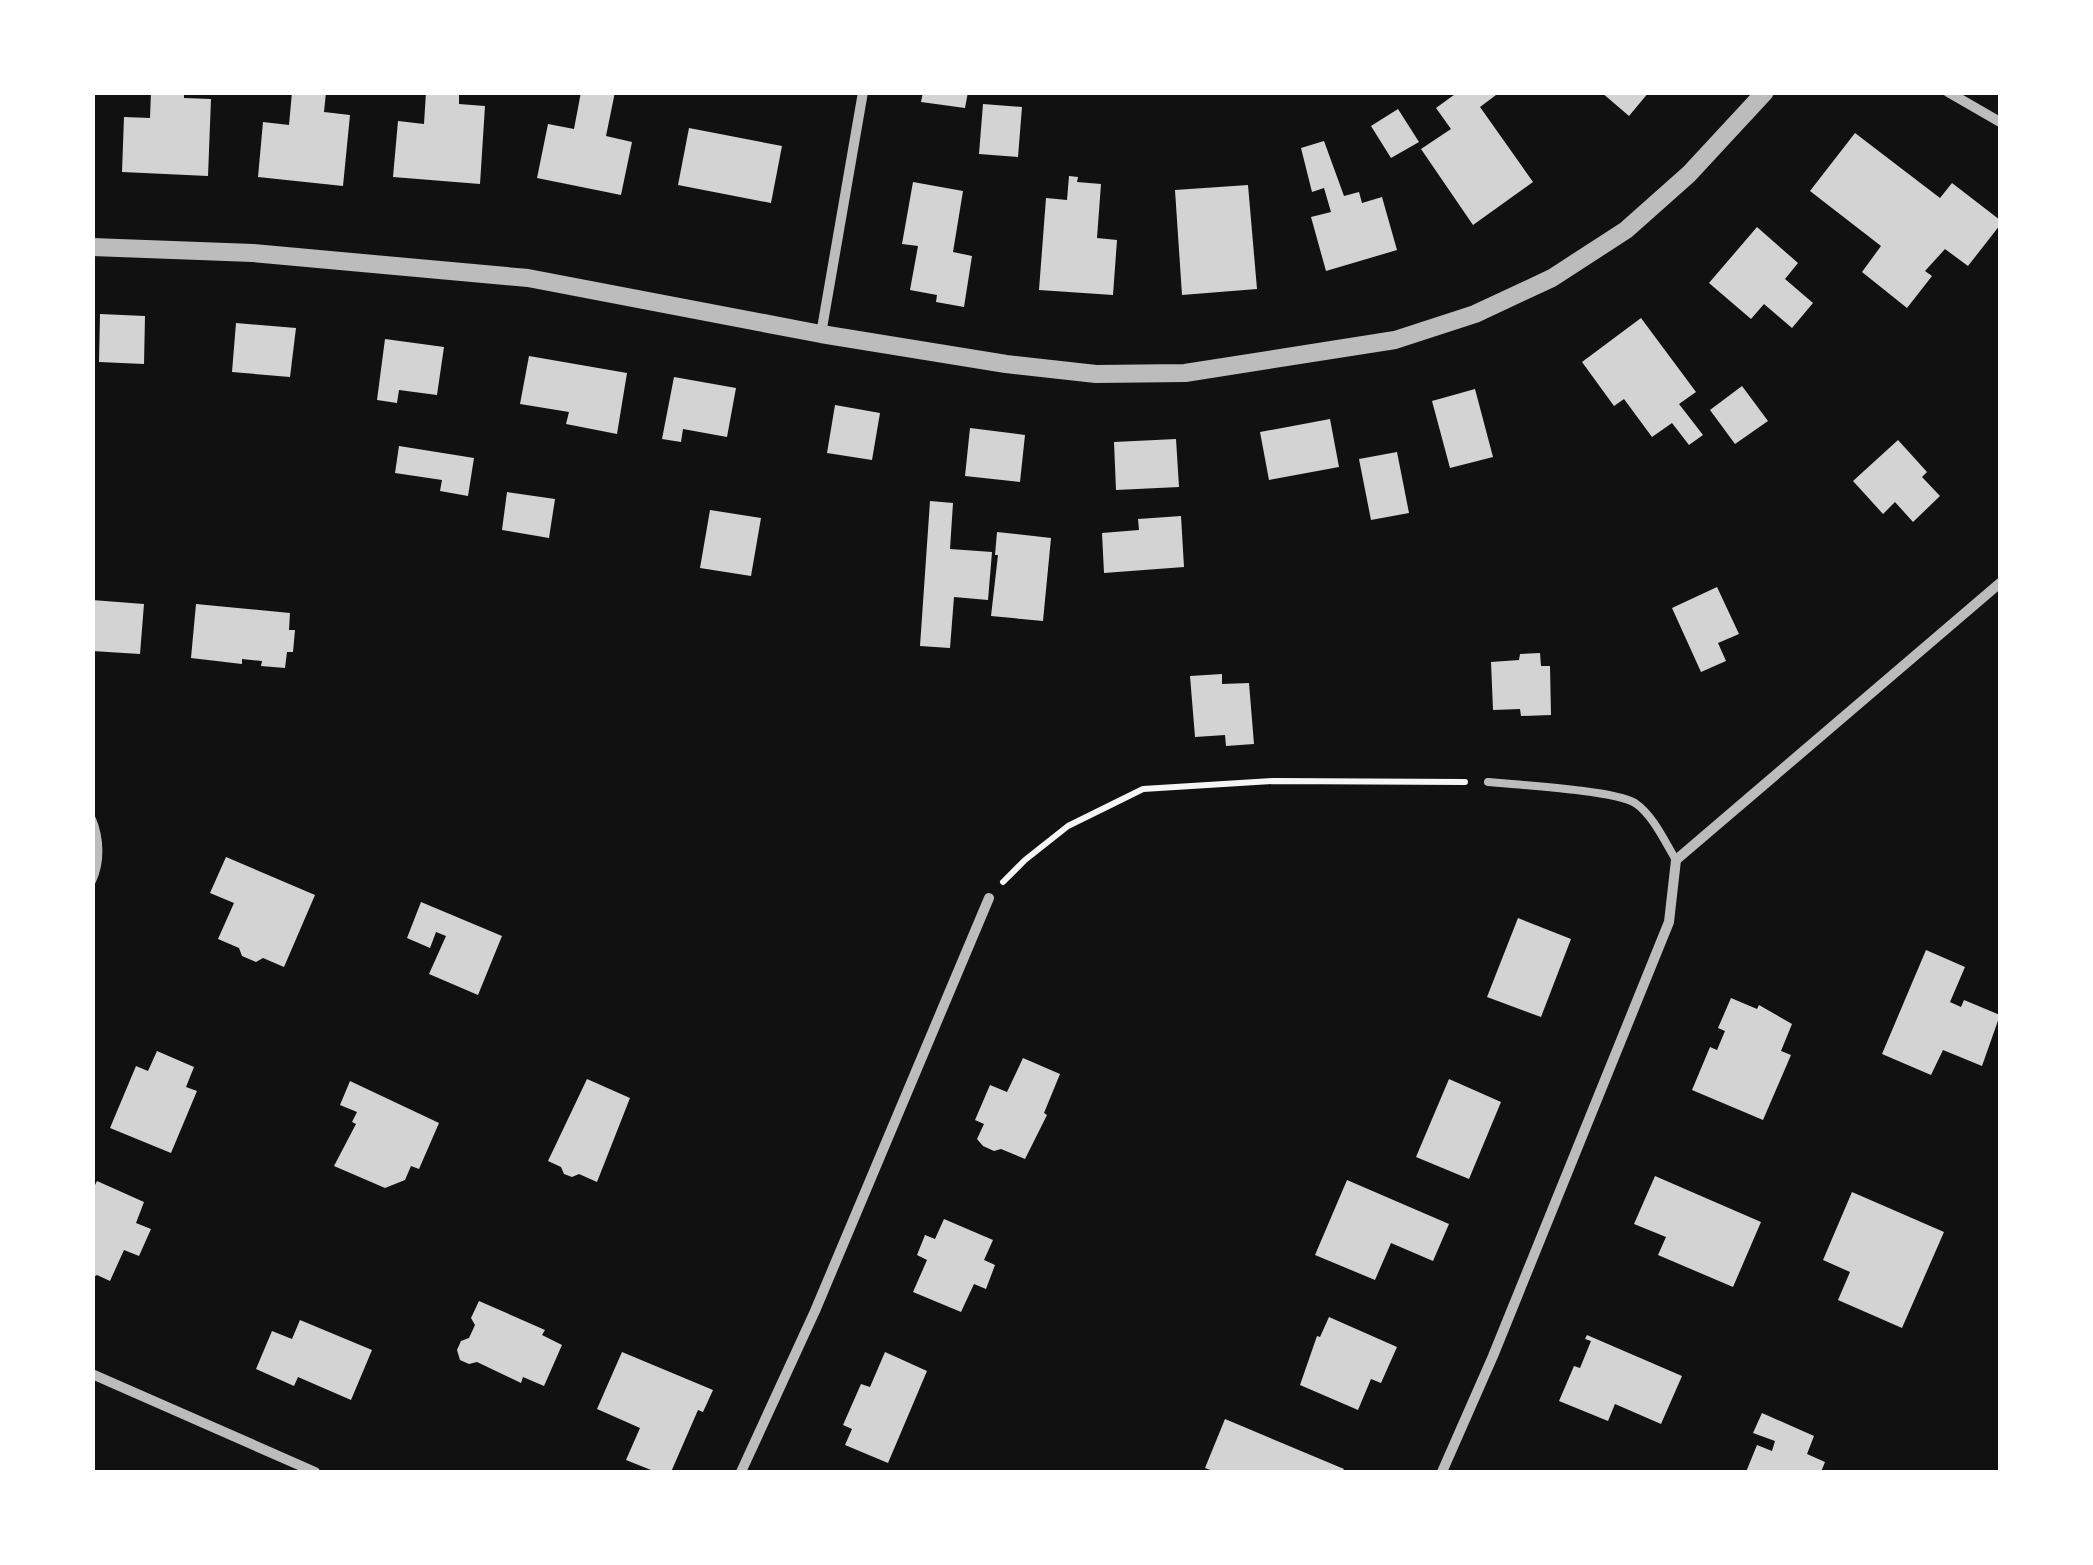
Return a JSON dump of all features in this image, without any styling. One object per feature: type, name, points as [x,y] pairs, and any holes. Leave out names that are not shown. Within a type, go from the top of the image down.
[{"type":"street","points":[[821,334],[863,92]]},
{"type":"street","points":[[92,247],[253,253],[528,278],[821,334],[1006,364],[1096,374],[1186,373],[1396,340],[1474,314],[1552,278],[1626,230],[1689,174],[1764,92]]},
{"type":"street","points":[[1948,92],[2000,122]]},
{"type":"street","points":[[1442,1472],[1670,922],[1676,860],[2000,583]]},
{"type":"street","points":[[740,1472],[815,1311],[988,898]]},
{"type":"street","points":[[92,1374],[315,1472]]},
{"type":"lane","points":[[1488,782],[1585,792],[1634,803],[1656,826],[1676,860]]},
{"type":"lane","points":[[92,819],[98,834],[97,870],[92,882]]},
{"type":"path","points":[[988,898],[1024,860],[1068,826],[1143,789],[1274,782],[1488,782]]},
{"type":"building","points":[[151,92],[184,92],[184,98],[211,99],[208,176],[122,172],[124,117],[150,118]]},
{"type":"building","points":[[292,92],[326,92],[324,112],[350,115],[343,186],[258,177],[263,122],[289,125]]},
{"type":"building","points":[[426,92],[459,92],[459,104],[485,106],[480,184],[393,177],[398,121],[424,124]]},
{"type":"building","points":[[581,92],[615,92],[606,136],[632,142],[621,195],[537,178],[548,124],[574,129]]},
{"type":"building","points":[[923,92],[968,92],[965,108],[921,102]]},
{"type":"building","points":[[1458,92],[1500,92],[1480,107],[1533,182],[1473,225],[1421,149],[1451,129],[1436,108]]},
{"type":"building","points":[[1601,92],[1649,92],[1629,116]]},
{"type":"building","points":[[983,104],[1022,107],[1018,157],[979,154]]},
{"type":"building","points":[[1398,109],[1419,142],[1391,158],[1371,126]]},
{"type":"building","points":[[689,128],[782,146],[771,203],[678,185]]},
{"type":"building","points":[[1855,133],[1940,198],[1952,183],[2000,220],[1968,266],[1945,249],[1925,271],[1932,276],[1907,308],[1862,272],[1881,246],[1810,191]]},
{"type":"building","points":[[1324,141],[1344,196],[1359,192],[1362,203],[1382,197],[1397,250],[1326,271],[1311,217],[1331,212],[1324,188],[1312,192],[1301,148]]},
{"type":"building","points":[[1069,176],[1078,177],[1077,182],[1101,184],[1097,238],[1117,240],[1113,295],[1039,290],[1046,198],[1067,200]]},
{"type":"building","points":[[913,182],[963,191],[953,252],[972,256],[964,307],[936,302],[937,295],[910,290],[918,246],[902,244]]},
{"type":"building","points":[[1248,185],[1257,289],[1182,295],[1175,190]]},
{"type":"building","points":[[1757,227],[1798,263],[1785,279],[1813,303],[1792,328],[1764,304],[1751,319],[1709,283]]},
{"type":"building","points":[[100,314],[145,316],[144,364],[99,362]]},
{"type":"building","points":[[1641,318],[1696,392],[1679,404],[1703,435],[1689,445],[1672,423],[1652,437],[1624,399],[1614,406],[1582,362]]},
{"type":"building","points":[[236,323],[296,328],[290,377],[232,372]]},
{"type":"building","points":[[385,339],[444,347],[437,395],[399,390],[397,403],[377,400]]},
{"type":"building","points":[[529,356],[627,373],[617,434],[566,424],[569,412],[520,404]]},
{"type":"building","points":[[674,377],[736,388],[727,437],[683,429],[681,442],[662,439]]},
{"type":"building","points":[[1742,386],[1768,421],[1735,444],[1710,410]]},
{"type":"building","points":[[1475,389],[1493,457],[1450,468],[1432,401]]},
{"type":"building","points":[[835,405],[880,413],[872,460],[827,453]]},
{"type":"building","points":[[1330,419],[1339,467],[1269,480],[1260,432]]},
{"type":"building","points":[[970,428],[1025,435],[1020,482],[965,476]]},
{"type":"building","points":[[1176,439],[1179,487],[1116,490],[1114,442]]},
{"type":"building","points":[[1898,440],[1927,472],[1922,477],[1940,496],[1913,522],[1895,502],[1883,514],[1853,481]]},
{"type":"building","points":[[399,446],[474,458],[468,496],[440,491],[442,480],[395,473]]},
{"type":"building","points":[[1397,452],[1409,513],[1371,520],[1359,459]]},
{"type":"building","points":[[507,492],[555,499],[549,538],[502,530]]},
{"type":"building","points":[[930,501],[953,503],[950,549],[992,552],[988,600],[954,597],[950,648],[920,646]]},
{"type":"building","points":[[710,510],[761,518],[751,576],[700,568]]},
{"type":"building","points":[[1181,516],[1184,567],[1104,573],[1102,533],[1139,530],[1138,519]]},
{"type":"building","points":[[997,532],[1051,538],[1043,621],[991,616]]},
{"type":"building","points":[[1717,587],[1739,634],[1718,643],[1726,661],[1701,672],[1672,608]]},
{"type":"building","points":[[92,600],[144,604],[140,654],[92,651]]},
{"type":"building","points":[[196,604],[290,613],[289,630],[295,630],[293,652],[287,652],[285,668],[261,666],[262,661],[242,659],[242,664],[191,658]]},
{"type":"building","points":[[1540,653],[1541,666],[1550,666],[1551,715],[1521,716],[1520,709],[1493,710],[1491,662],[1519,660],[1520,654]]},
{"type":"building","points":[[1222,674],[1222,684],[1249,683],[1254,744],[1226,746],[1225,735],[1195,737],[1190,676]]},
{"type":"building","points":[[226,857],[315,895],[284,967],[263,958],[256,962],[242,956],[239,948],[218,939],[234,903],[210,893]]},
{"type":"building","points":[[421,902],[502,936],[478,995],[429,974],[446,936],[436,932],[430,948],[407,938]]},
{"type":"building","points":[[1518,918],[1571,939],[1541,1017],[1487,997]]},
{"type":"building","points":[[1926,950],[1965,967],[1950,1002],[1961,1007],[1964,1000],[2000,1015],[1982,1066],[1943,1050],[1931,1075],[1882,1054]]},
{"type":"building","points":[[1731,998],[1757,1009],[1759,1005],[1792,1024],[1781,1051],[1791,1055],[1763,1120],[1692,1090],[1710,1047],[1717,1050],[1725,1031],[1718,1028]]},
{"type":"building","points":[[157,1051],[194,1067],[186,1087],[197,1091],[171,1153],[110,1128],[136,1066],[148,1071]]},
{"type":"building","points":[[1023,1058],[1060,1074],[1044,1113],[1047,1115],[1025,1159],[983,1146],[977,1139],[984,1124],[975,1120],[990,1085],[1007,1092]]},
{"type":"building","points":[[587,1079],[630,1098],[597,1182],[579,1174],[564,1174],[561,1167],[548,1161]]},
{"type":"building","points":[[1449,1079],[1501,1102],[1469,1179],[1416,1157]]},
{"type":"building","points":[[350,1081],[439,1123],[419,1169],[411,1166],[405,1180],[385,1188],[334,1166],[356,1124],[352,1122],[357,1112],[340,1105]]},
{"type":"building","points":[[1655,1176],[1761,1222],[1733,1287],[1658,1255],[1666,1237],[1634,1224]]},
{"type":"building","points":[[1347,1180],[1449,1224],[1433,1261],[1391,1243],[1375,1280],[1315,1255]]},
{"type":"building","points":[[97,1181],[144,1202],[136,1223],[151,1229],[139,1256],[124,1250],[110,1281],[97,1275],[92,1278],[92,1191]]},
{"type":"building","points":[[1852,1192],[1944,1232],[1902,1328],[1838,1300],[1850,1272],[1823,1260]]},
{"type":"building","points":[[944,1219],[993,1240],[984,1260],[995,1265],[986,1289],[974,1284],[961,1312],[913,1292],[927,1260],[917,1255],[925,1235],[935,1239]]},
{"type":"building","points":[[479,1301],[545,1330],[542,1335],[562,1345],[544,1386],[523,1377],[521,1383],[477,1362],[460,1360],[457,1350],[475,1325],[471,1318]]},
{"type":"building","points":[[1329,1317],[1397,1347],[1381,1383],[1371,1379],[1358,1410],[1300,1385],[1317,1336],[1320,1337]]},
{"type":"building","points":[[300,1320],[372,1350],[351,1400],[298,1377],[294,1386],[256,1369],[272,1331],[292,1339]]},
{"type":"building","points":[[1587,1335],[1682,1376],[1661,1424],[1615,1404],[1608,1421],[1559,1401],[1574,1366],[1580,1368],[1591,1341],[1585,1339]]},
{"type":"building","points":[[622,1352],[713,1390],[703,1412],[698,1410],[671,1472],[656,1472],[626,1460],[640,1428],[597,1409]]},
{"type":"building","points":[[885,1352],[927,1371],[888,1463],[845,1445],[852,1429],[843,1425],[861,1384],[870,1387]]},
{"type":"building","points":[[1762,1413],[1814,1436],[1807,1454],[1825,1462],[1821,1472],[1746,1472],[1757,1445],[1772,1451],[1775,1441],[1753,1433]]},
{"type":"building","points":[[1225,1419],[1344,1469],[1216,1472],[1205,1468]]}]
